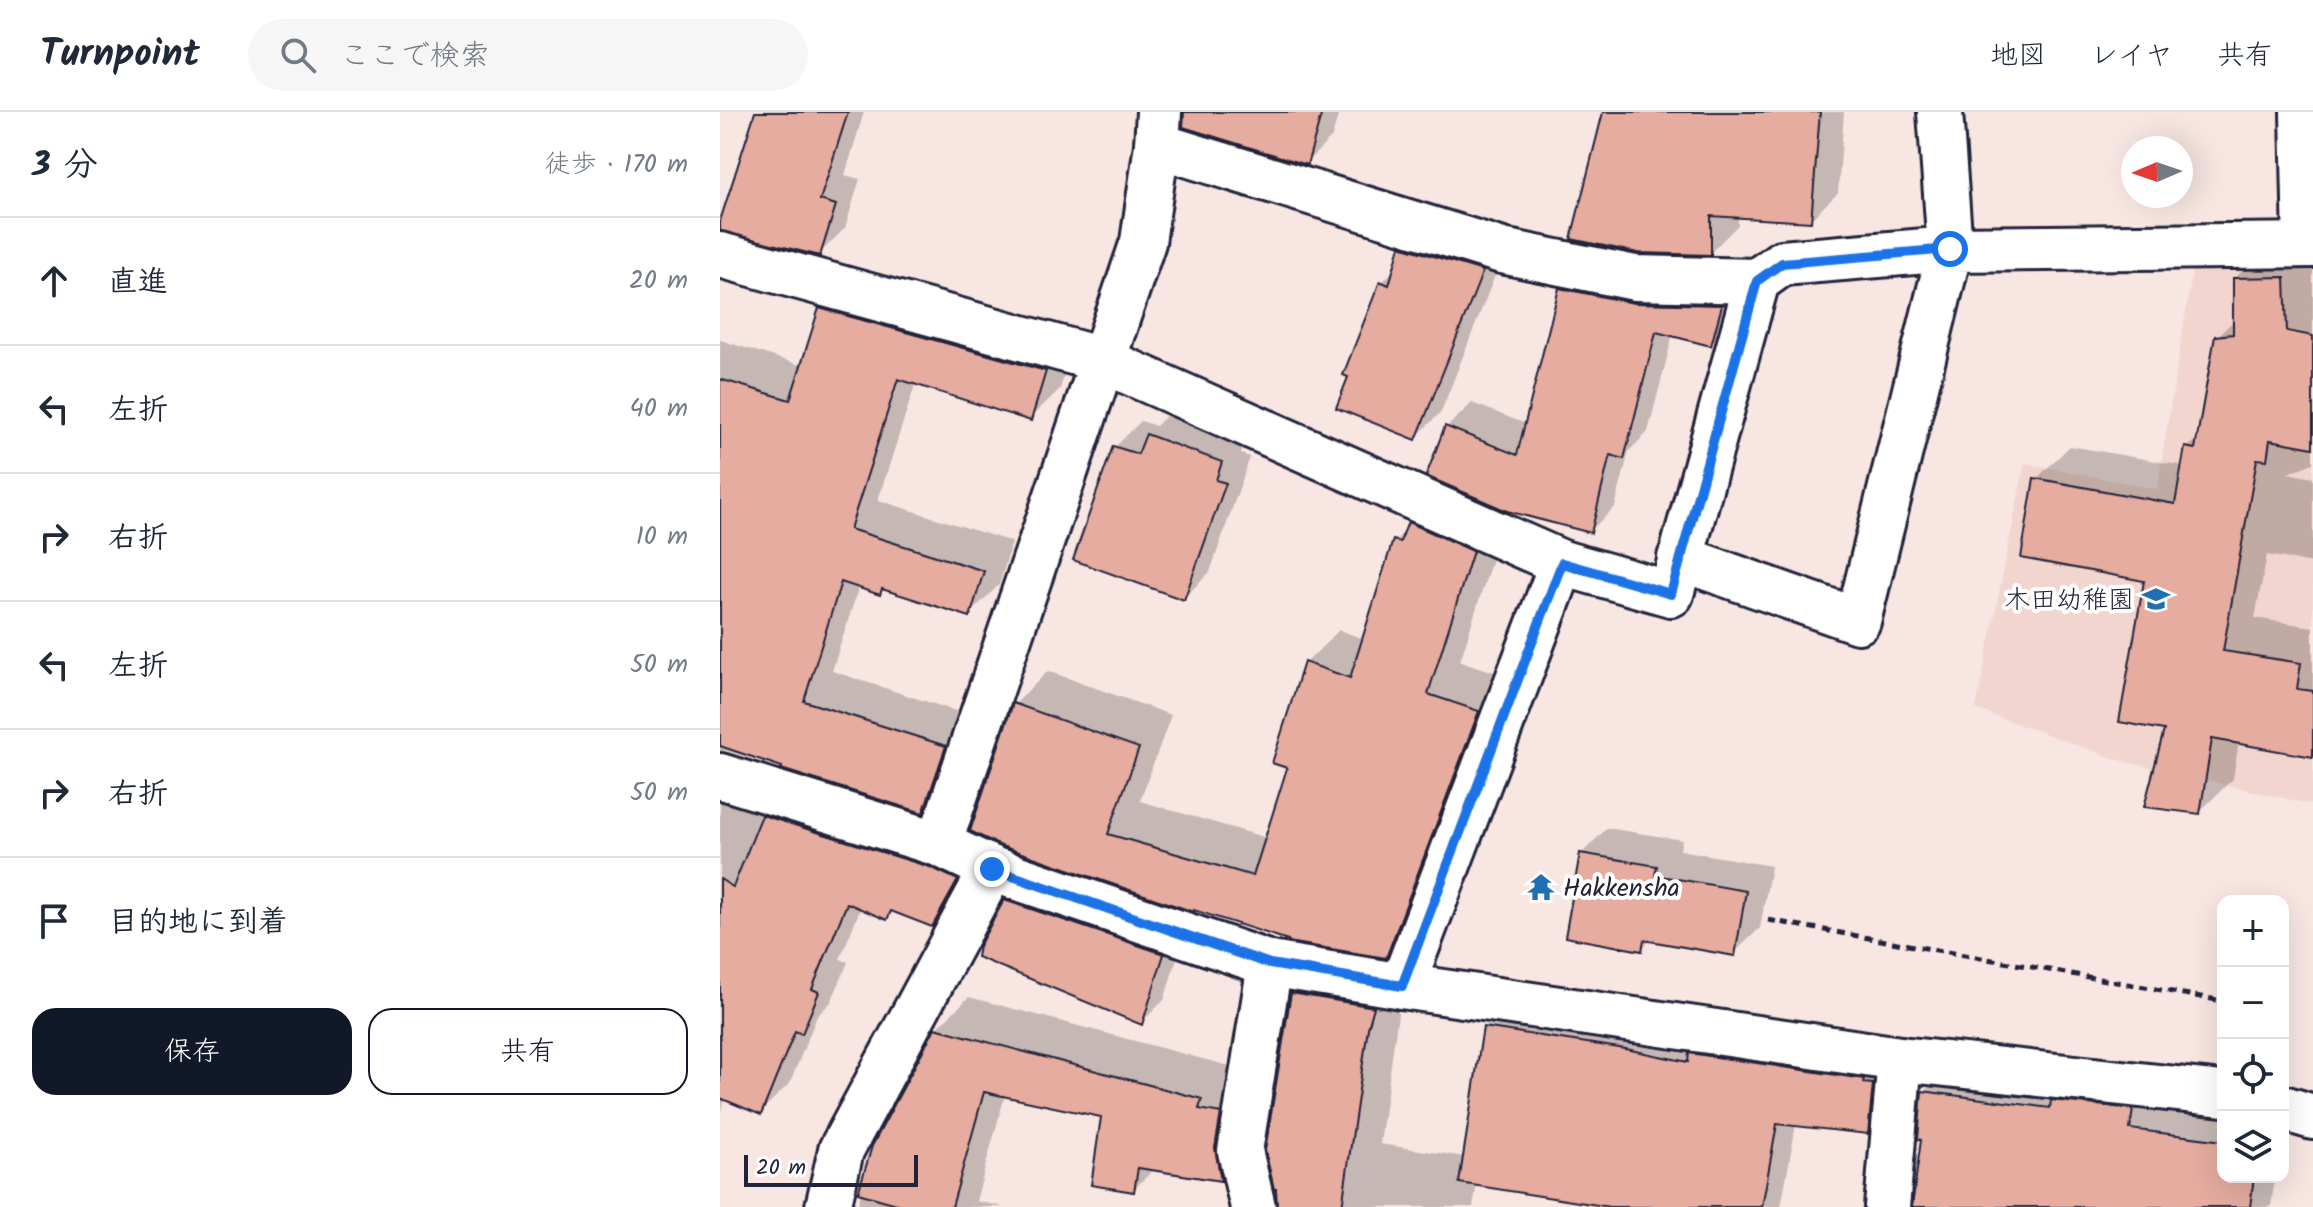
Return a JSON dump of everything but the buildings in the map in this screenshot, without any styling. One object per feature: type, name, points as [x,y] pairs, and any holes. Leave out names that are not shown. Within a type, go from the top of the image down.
[{"type":"street","points":[[1680,558],[1858,621],[1950,249],[1940,112]]},
{"type":"street","points":[[939,844],[1143,242],[1158,128],[1502,251],[1635,278],[1757,281],[1782,263],[1950,249],[2309,245],[2303,112]]},
{"type":"street","points":[[720,255],[1102,360],[1562,563],[1671,594],[1757,281]]},
{"type":"street","points":[[1402,986],[1562,563]]},
{"type":"street","points":[[720,776],[939,844],[992,869],[1270,964],[1900,1059],[2217,1093]]},
{"type":"street","points":[[828,1207],[841,1150],[992,869]]},
{"type":"street","points":[[1253,1207],[1240,1151],[1270,964]]},
{"type":"street","points":[[1887,1207],[1900,1059]]},
{"type":"street","points":[[2289,1110],[2313,1117]]},
{"type":"path","points":[[1768,920],[2217,1000]]},
{"type":"shaded area","name":"木田幼稚園","points":[[2313,267],[2313,805],[2119,760],[1976,709],[2025,463],[2157,489],[2193,268]]},
{"type":"place","name":"木田幼稚園","points":[[2156,599]]},
{"type":"place","name":"Hakkensha","points":[[1541,887]]},
{"type":"route","points":[[992,869],[1270,964],[1402,986],[1562,563],[1671,594],[1757,281],[1782,263],[1950,249]]}]
